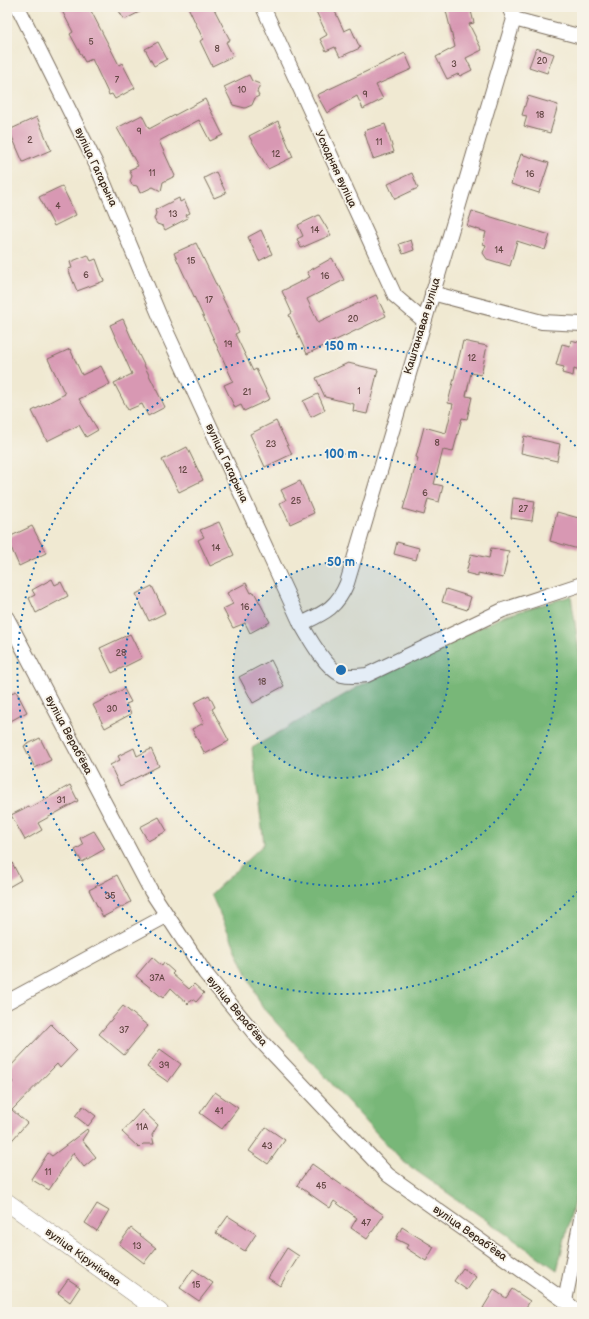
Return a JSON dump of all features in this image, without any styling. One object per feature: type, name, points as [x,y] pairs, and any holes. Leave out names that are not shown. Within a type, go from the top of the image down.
[{"type":"street","name":"вуліца Гагарына","points":[[18,7],[96,164],[163,324],[301,624],[318,652],[341,674],[352,677],[367,675],[503,610],[582,584]]},
{"type":"street","name":"Усходняя вуліца","points":[[263,7],[395,296],[423,320]]},
{"type":"street","name":"Каштанавая вуліца","points":[[301,624],[324,613],[336,604],[345,589],[423,320],[432,294],[511,13]]},
{"type":"street","points":[[511,13],[582,37]]},
{"type":"street","points":[[432,294],[542,322],[582,324]]},
{"type":"street","name":"вуліца Верабʼёва","points":[[7,618],[151,891],[166,916],[205,973],[259,1039],[388,1175],[565,1301],[577,1312]]},
{"type":"street","points":[[7,1002],[166,916]]},
{"type":"street","name":"вуліца Кірунікава","points":[[7,1202],[160,1312]]},
{"type":"street","points":[[565,1301],[582,1214]]},
{"type":"green space","points":[[571,596],[580,657],[582,657],[582,1170],[557,1270],[401,1160],[262,1007],[211,894],[264,844],[252,748],[363,684],[504,616]]},
{"type":"building","points":[[60,7],[89,7],[119,65],[122,63],[135,88],[115,99],[112,94],[109,95],[92,59],[85,62],[70,34],[73,32]]},
{"type":"building","points":[[117,7],[149,7],[124,20]]},
{"type":"building","points":[[188,7],[213,7],[230,40],[226,42],[233,56],[212,66],[200,41],[203,39]]},
{"type":"building","points":[[314,7],[333,7],[344,31],[351,28],[360,48],[340,57],[335,47],[326,51],[320,39],[327,35]]},
{"type":"building","points":[[445,7],[470,7],[474,23],[469,24],[482,50],[466,58],[472,70],[460,76],[458,74],[447,79],[436,57],[455,47]]},
{"type":"building","points":[[158,42],[167,59],[154,66],[145,49]]},
{"type":"building","points":[[536,48],[554,54],[547,73],[529,67]]},
{"type":"building","points":[[405,53],[412,69],[376,85],[383,99],[363,109],[357,96],[327,113],[317,95]]},
{"type":"building","points":[[249,75],[252,81],[260,84],[257,92],[259,96],[255,98],[252,105],[245,108],[233,105],[224,87]]},
{"type":"building","points":[[528,96],[558,105],[550,133],[524,126],[527,116],[522,115]]},
{"type":"building","points":[[205,99],[223,135],[210,141],[199,120],[159,141],[175,176],[163,182],[161,191],[153,187],[140,193],[137,186],[132,185],[130,181],[132,176],[129,170],[138,166],[117,128],[142,115],[149,129]]},
{"type":"building","points":[[37,117],[51,150],[23,162],[9,130]]},
{"type":"building","points":[[278,121],[293,157],[268,169],[249,136]]},
{"type":"building","points":[[385,124],[394,152],[373,159],[364,131]]},
{"type":"building","points":[[521,154],[549,163],[539,193],[511,184]]},
{"type":"building","points":[[216,172],[226,193],[214,198],[204,178]]},
{"type":"building","points":[[412,173],[418,188],[395,199],[388,184]]},
{"type":"building","points":[[62,186],[76,215],[54,226],[39,197]]},
{"type":"building","points":[[179,198],[180,202],[184,200],[190,213],[186,215],[188,218],[165,230],[163,226],[157,224],[154,219],[156,213],[155,210]]},
{"type":"building","points":[[472,211],[550,235],[545,250],[517,241],[510,266],[487,259],[483,253],[486,245],[483,244],[486,232],[467,226]]},
{"type":"building","points":[[319,215],[331,235],[301,248],[297,239],[303,236],[298,225]]},
{"type":"building","points":[[261,230],[272,254],[259,261],[248,237]]},
{"type":"building","points":[[411,240],[414,250],[403,254],[399,244]]},
{"type":"building","points":[[196,243],[239,332],[235,334],[253,371],[256,369],[270,399],[244,411],[241,405],[235,408],[224,385],[233,381],[174,253]]},
{"type":"building","points":[[88,255],[91,261],[96,259],[104,281],[77,291],[68,269],[72,268],[70,262]]},
{"type":"building","points":[[332,258],[344,280],[307,299],[318,322],[376,295],[386,316],[307,354],[289,315],[292,313],[282,291],[310,277],[307,272]]},
{"type":"building","points":[[123,319],[165,407],[148,416],[142,404],[128,410],[114,383],[132,374],[110,325]]},
{"type":"building","points":[[571,340],[582,343],[582,372],[574,369],[573,376],[562,373],[564,367],[556,365],[562,344],[570,346]]},
{"type":"building","points":[[463,341],[487,346],[481,375],[471,373],[466,396],[472,397],[467,419],[462,418],[453,452],[443,450],[434,484],[443,486],[439,502],[428,499],[424,515],[403,509],[418,458],[416,457],[424,427],[446,433],[453,404],[448,403]]},
{"type":"building","points":[[70,349],[82,375],[101,366],[110,384],[79,399],[98,430],[86,437],[79,425],[47,441],[32,411],[65,394],[48,359]]},
{"type":"building","points":[[348,363],[378,370],[367,414],[353,411],[354,404],[325,397],[316,378]]},
{"type":"building","points":[[318,394],[325,410],[311,417],[303,401]]},
{"type":"building","points":[[276,421],[292,454],[265,467],[250,434]]},
{"type":"building","points":[[524,436],[560,444],[557,461],[521,453]]},
{"type":"building","points":[[187,447],[203,480],[179,492],[162,460]]},
{"type":"building","points":[[300,481],[314,513],[290,524],[280,503],[286,500],[281,490]]},
{"type":"building","points":[[513,498],[535,501],[532,521],[511,518]]},
{"type":"building","points":[[557,512],[582,519],[582,534],[578,549],[550,541]]},
{"type":"building","points":[[219,522],[234,555],[210,566],[198,540],[204,537],[200,530]]},
{"type":"building","points":[[32,526],[46,553],[19,566],[7,538]]},
{"type":"building","points":[[397,542],[419,548],[416,560],[394,554]]},
{"type":"building","points":[[491,548],[509,551],[503,578],[478,573],[478,576],[466,573],[471,554],[489,558]]},
{"type":"building","points":[[52,579],[55,585],[61,582],[68,596],[36,613],[29,598],[35,595],[32,590]]},
{"type":"building","points":[[246,583],[251,593],[254,592],[270,622],[250,633],[245,623],[233,628],[223,609],[233,604],[227,593]]},
{"type":"building","points":[[152,586],[165,613],[149,621],[136,594]]},
{"type":"building","points":[[446,589],[471,597],[467,610],[442,602]]},
{"type":"building","points":[[130,634],[142,658],[112,673],[100,648]]},
{"type":"building","points":[[271,660],[284,686],[253,703],[239,677]]},
{"type":"building","points":[[124,689],[131,702],[126,704],[131,714],[105,728],[93,705]]},
{"type":"building","points":[[16,691],[27,712],[7,723],[7,695]]},
{"type":"building","points":[[209,695],[215,707],[212,709],[229,741],[205,754],[192,729],[204,723],[194,703]]},
{"type":"building","points":[[40,738],[51,760],[35,768],[24,746]]},
{"type":"building","points":[[134,748],[137,756],[151,749],[159,766],[120,786],[110,765],[120,760],[118,756]]},
{"type":"building","points":[[70,785],[78,801],[38,823],[42,830],[25,840],[11,815],[29,806],[30,808]]},
{"type":"building","points":[[159,817],[167,831],[148,841],[140,827]]},
{"type":"building","points":[[94,831],[105,849],[82,862],[75,850],[83,845],[80,838]]},
{"type":"building","points":[[7,853],[21,880],[7,888]]},
{"type":"building","points":[[117,875],[131,902],[103,917],[89,890]]},
{"type":"building","points":[[152,957],[162,966],[164,963],[174,972],[172,974],[189,989],[194,984],[204,993],[196,1002],[192,999],[188,1004],[171,988],[163,998],[136,976]]},
{"type":"building","points":[[123,1006],[148,1026],[124,1055],[99,1034]]},
{"type":"building","points":[[51,1024],[77,1050],[60,1068],[57,1064],[12,1110],[27,1123],[7,1146],[7,1088],[13,1082],[7,1076],[7,1070]]},
{"type":"building","points":[[160,1049],[181,1064],[168,1082],[147,1067]]},
{"type":"building","points":[[215,1092],[238,1108],[222,1129],[200,1113]]},
{"type":"building","points":[[83,1106],[96,1116],[88,1126],[75,1116]]},
{"type":"building","points":[[142,1110],[158,1125],[152,1135],[154,1144],[143,1144],[139,1148],[122,1132]]},
{"type":"building","points":[[266,1127],[285,1140],[268,1164],[249,1151]]},
{"type":"building","points":[[87,1129],[88,1131],[82,1140],[96,1157],[84,1167],[73,1153],[49,1190],[31,1179],[48,1153],[52,1156]]},
{"type":"building","points":[[312,1164],[384,1215],[367,1239],[351,1228],[357,1218],[334,1201],[330,1208],[297,1185]]},
{"type":"building","points":[[97,1204],[109,1211],[97,1231],[85,1223]]},
{"type":"building","points":[[228,1216],[256,1234],[245,1251],[216,1233]]},
{"type":"building","points":[[402,1227],[434,1247],[426,1261],[406,1248],[408,1245],[396,1239]]},
{"type":"building","points":[[131,1228],[156,1248],[144,1263],[119,1244]]},
{"type":"building","points":[[287,1248],[299,1256],[280,1286],[268,1278]]},
{"type":"building","points":[[463,1268],[476,1277],[467,1290],[454,1281]]},
{"type":"building","points":[[193,1269],[213,1283],[199,1301],[180,1288]]},
{"type":"building","points":[[68,1279],[80,1287],[70,1302],[58,1293]]},
{"type":"building","points":[[512,1289],[530,1301],[523,1312],[489,1312],[483,1308],[494,1290],[506,1298]]}]
